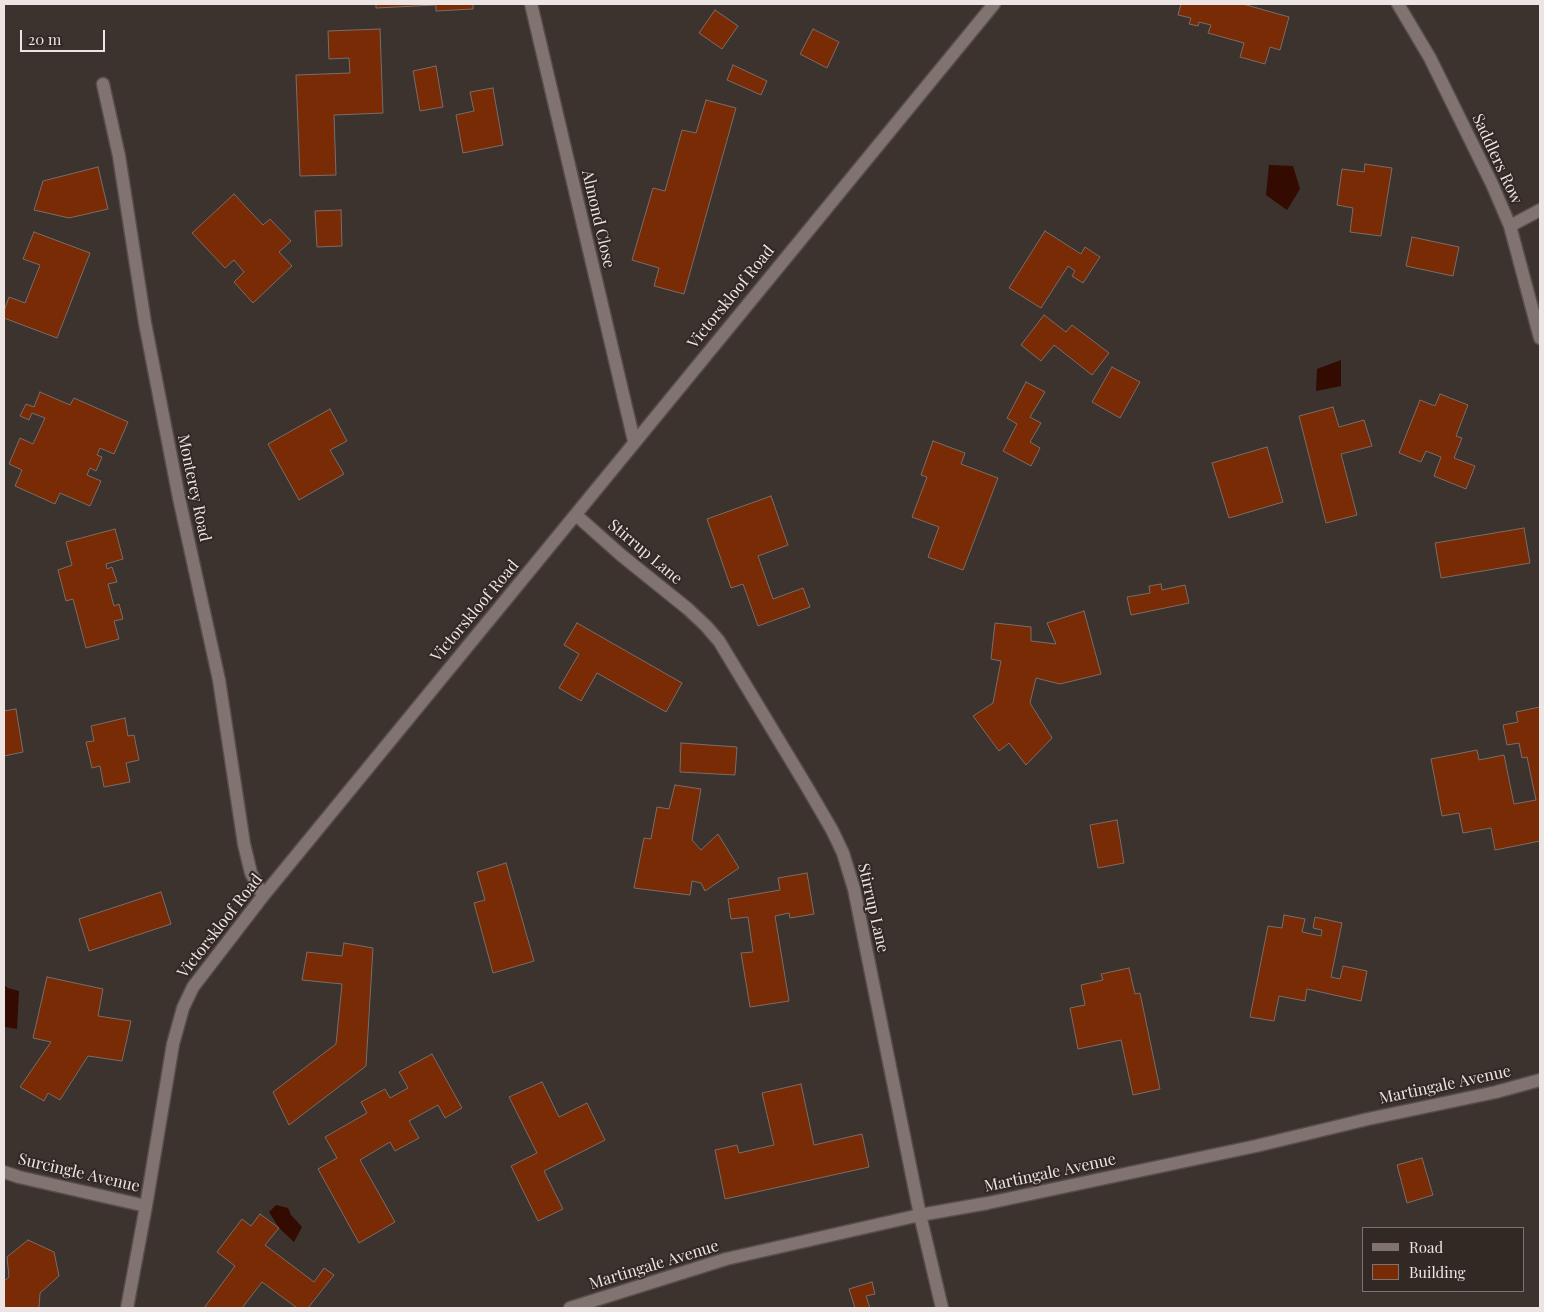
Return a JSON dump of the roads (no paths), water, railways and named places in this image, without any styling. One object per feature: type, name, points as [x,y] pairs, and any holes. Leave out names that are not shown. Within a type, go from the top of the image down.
[{"type":"street","name":"Almond Close","points":[[531,4],[634,441]]},
{"type":"street","name":"Victorskloof Road","points":[[127,1308],[173,1044],[183,1008],[193,987],[263,896],[994,4]]},
{"type":"street","name":"Saddlers Row","points":[[1398,4],[1434,66],[1492,184],[1510,226],[1540,338]]},
{"type":"street","name":"Monterey Road","points":[[103,84],[119,156],[154,371],[218,680],[244,844],[251,872],[263,896]]},
{"type":"street","points":[[1510,226],[1540,210]]},
{"type":"street","name":"Stirrup Lane","points":[[576,515],[621,555],[688,609],[719,641],[832,830],[850,871],[920,1215],[942,1308]]},
{"type":"street","name":"Martingale Avenue","points":[[570,1308],[726,1259],[920,1215],[988,1203],[1246,1148],[1368,1119],[1496,1092],[1540,1080]]},
{"type":"street","name":"Surcingle Avenue","points":[[4,1172],[146,1206]]}]
